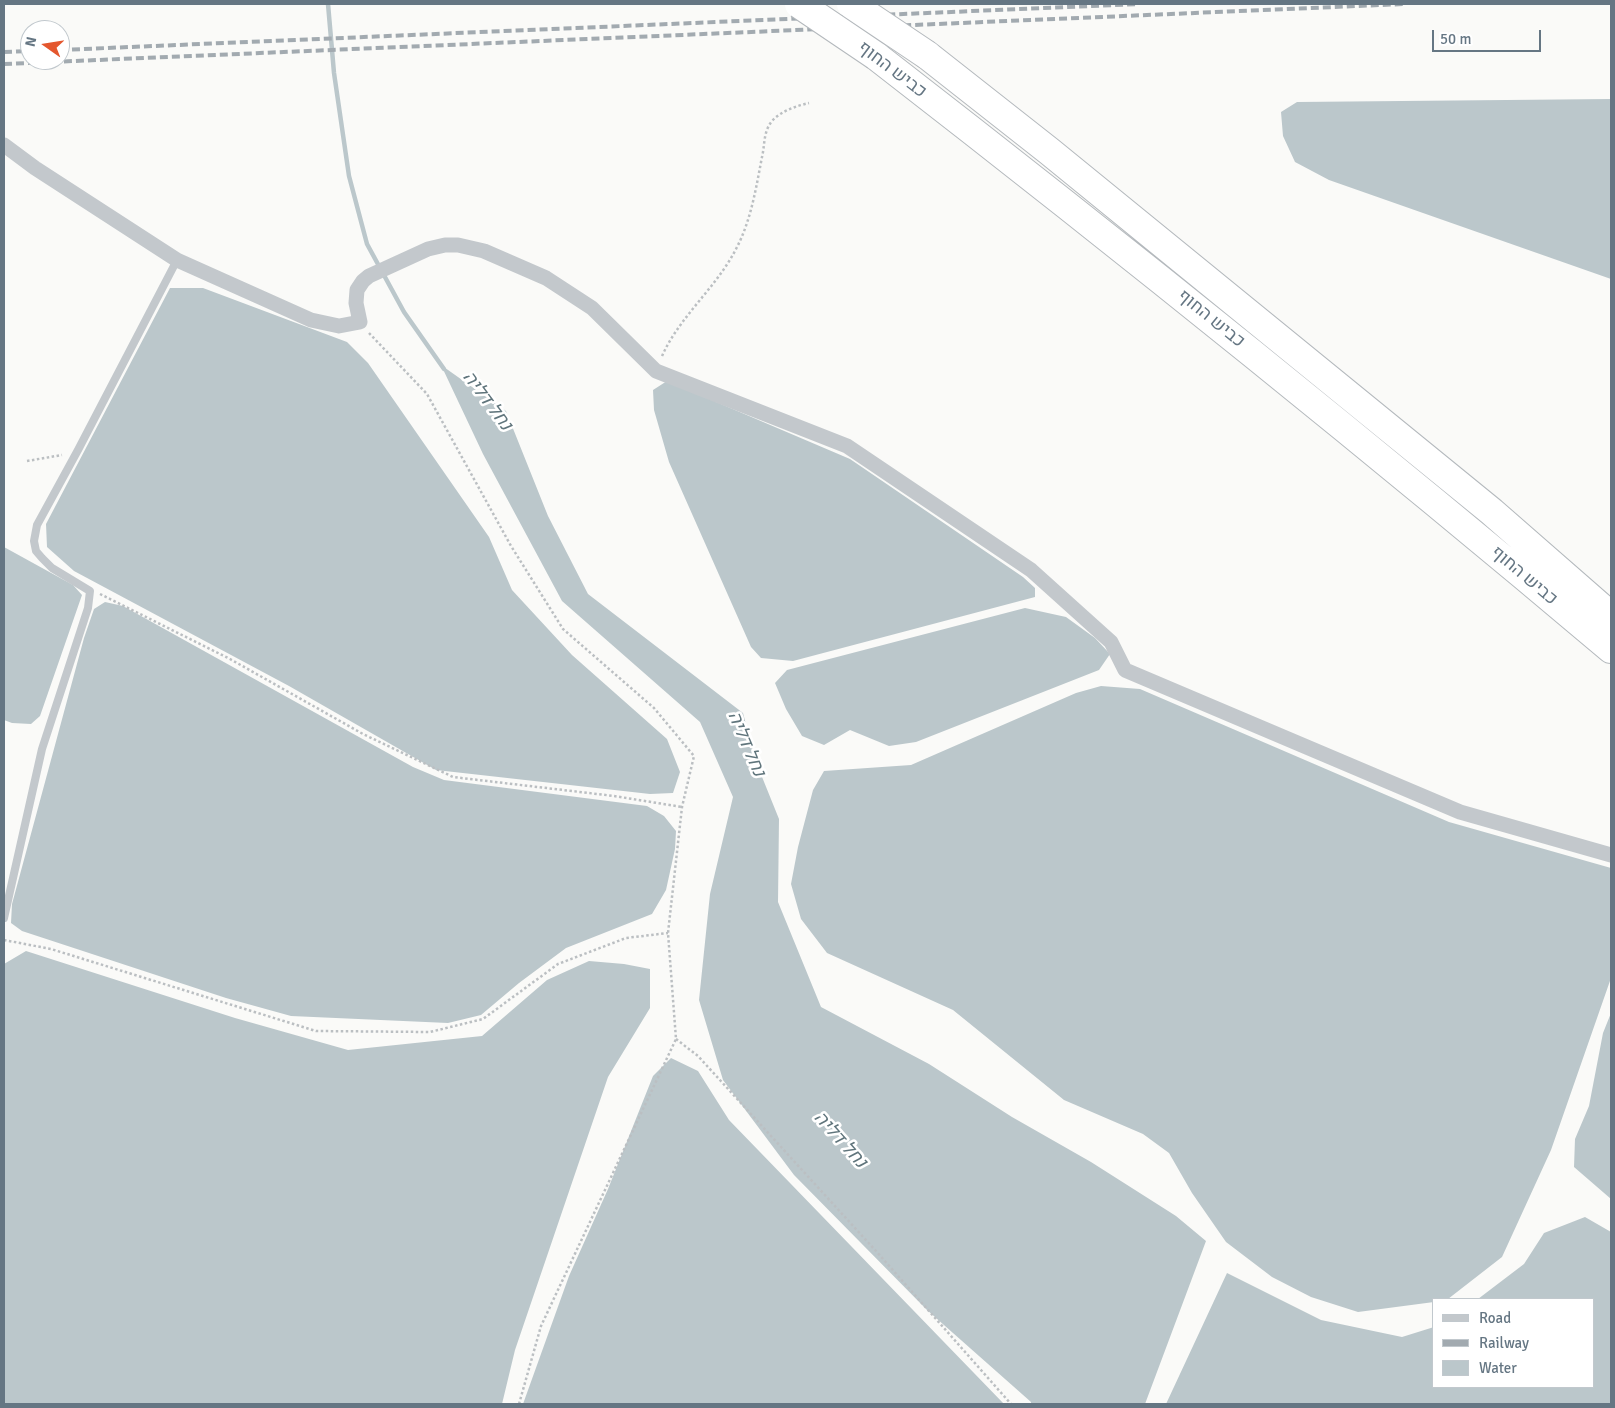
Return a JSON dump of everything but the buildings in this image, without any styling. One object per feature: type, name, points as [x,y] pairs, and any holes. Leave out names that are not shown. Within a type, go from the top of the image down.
[{"type":"highway","name":"כביש החוף","points":[[799,4],[876,56],[1049,190],[1340,423],[1611,649]]},
{"type":"highway","name":"כביש החוף","points":[[850,4],[926,55],[1049,151],[1492,512],[1611,616]]},
{"type":"street","points":[[4,145],[35,168],[177,260],[311,320],[339,326],[360,322],[356,303],[357,290],[363,281],[369,276],[406,258],[428,249],[445,245],[458,245],[484,251],[546,278],[592,308],[656,371],[847,446],[1031,570],[1111,642],[1124,670],[1460,812],[1611,856]]},
{"type":"lane","points":[[4,918],[42,749],[88,608],[90,591],[52,568],[36,552],[34,540],[37,525],[177,260]]},
{"type":"path","points":[[656,371],[670,341],[723,270],[737,247],[748,218],[763,154],[766,130],[780,114],[809,103]]},
{"type":"path","points":[[360,322],[427,394],[511,546],[563,628],[654,708],[694,756],[682,807],[668,933],[676,1039],[542,1326],[519,1404]]},
{"type":"path","points":[[27,461],[59,456],[78,450]]},
{"type":"path","points":[[90,591],[106,595],[230,659],[363,734],[452,777],[614,796],[682,807]]},
{"type":"path","points":[[4,940],[51,949],[316,1031],[430,1032],[483,1020],[558,964],[626,938],[668,933]]},
{"type":"path","points":[[676,1039],[698,1056],[876,1251],[1011,1404]]},
{"type":"water","points":[[1611,99],[1611,279],[1329,180],[1295,162],[1283,136],[1281,112],[1297,102]]},
{"type":"water","points":[[170,288],[203,288],[347,342],[368,363],[489,537],[512,590],[572,655],[667,739],[680,772],[673,793],[650,794],[436,770],[289,686],[74,571],[47,547],[46,524]]},
{"type":"water","points":[[441,365],[506,411],[548,516],[588,594],[743,713],[756,762],[779,819],[778,902],[821,1007],[929,1064],[1012,1117],[1091,1162],[1176,1216],[1206,1241],[1145,1404],[1031,1404],[927,1310],[794,1175],[723,1080],[699,1000],[710,894],[733,797],[700,722],[562,601],[483,454]]},
{"type":"water","points":[[667,381],[850,459],[1023,577],[1035,588],[1035,597],[793,661],[761,658],[751,647],[669,462],[654,410],[653,390]]},
{"type":"water","points":[[4,547],[73,585],[82,595],[40,716],[31,724],[12,723],[4,720]]},
{"type":"water","points":[[105,602],[123,606],[413,767],[444,780],[647,806],[664,816],[676,831],[675,849],[666,890],[652,914],[566,948],[519,983],[481,1015],[448,1023],[291,1016],[226,998],[22,931],[11,923],[12,904],[84,638],[94,609]]},
{"type":"water","points":[[1025,608],[1066,617],[1095,638],[1110,654],[1099,670],[916,742],[889,746],[850,730],[824,745],[802,736],[786,709],[775,683],[787,670]]},
{"type":"water","points":[[1101,686],[1140,689],[1449,822],[1611,868],[1611,978],[1551,1150],[1502,1257],[1449,1298],[1432,1298],[1432,1302],[1358,1312],[1311,1297],[1272,1277],[1226,1242],[1192,1193],[1169,1153],[1143,1134],[1064,1100],[953,1010],[827,953],[801,919],[791,884],[798,847],[813,790],[824,771],[911,765],[1076,693]]},
{"type":"water","points":[[26,951],[235,1018],[348,1050],[482,1036],[547,980],[589,961],[624,964],[650,969],[650,1008],[608,1077],[515,1350],[502,1404],[4,1404],[4,964]]},
{"type":"water","points":[[1611,1013],[1611,1199],[1574,1167],[1575,1139],[1589,1106],[1603,1033]]},
{"type":"water","points":[[671,1058],[698,1071],[729,1120],[1004,1404],[523,1404],[569,1276],[608,1189],[653,1076]]},
{"type":"water","points":[[1585,1217],[1611,1232],[1611,1404],[1166,1404],[1227,1273],[1321,1320],[1402,1337],[1432,1328],[1432,1388],[1595,1388],[1595,1298],[1479,1298],[1524,1264],[1544,1233]]},
{"type":"waterway","name":"נחל דליה","points":[[328,4],[334,73],[349,176],[367,244],[404,312],[444,369]]},
{"type":"railway","points":[[70,50],[1138,4]]},
{"type":"railway","points":[[4,64],[1404,4]]},
{"type":"railway","points":[[4,52],[20,51]]}]
